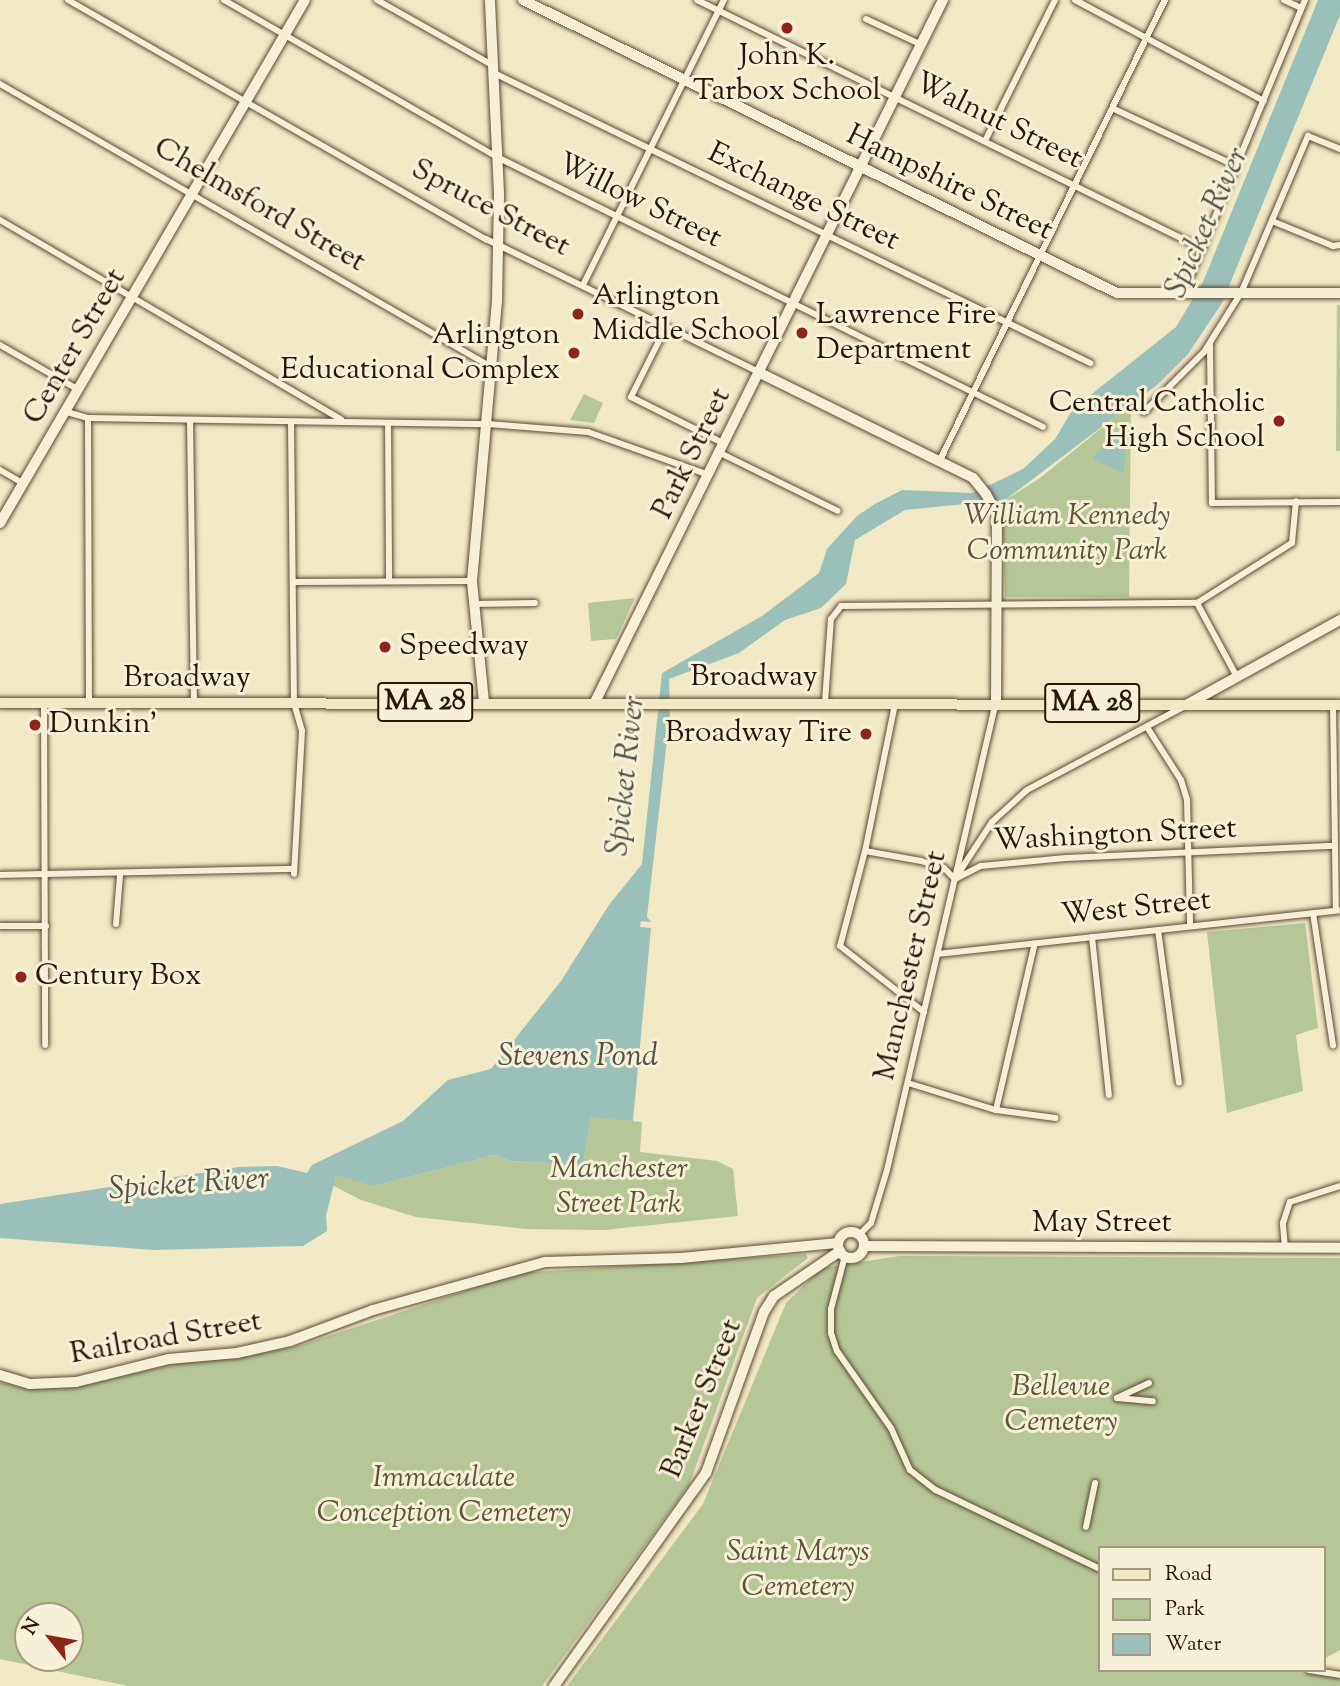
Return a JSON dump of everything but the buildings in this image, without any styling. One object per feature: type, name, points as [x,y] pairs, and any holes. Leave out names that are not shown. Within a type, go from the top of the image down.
[{"type":"main road","name":"Broadway","points":[[0,703],[895,702],[1336,705]]},
{"type":"street","name":"Spruce Street","points":[[68,0],[497,244],[973,478],[997,514],[997,601]]},
{"type":"street","name":"Willow Street","points":[[224,0],[497,157],[1044,428]]},
{"type":"street","name":"Center Street","points":[[0,523],[194,195],[304,0]]},
{"type":"street","name":"Exchange Street","points":[[377,0],[496,70],[649,149],[1090,363]]},
{"type":"street","points":[[484,702],[472,581],[494,369],[497,157],[496,70],[490,0]]},
{"type":"street","name":"Hampshire Street","points":[[523,0],[1117,293],[1340,293]]},
{"type":"street","name":"Walnut Street","points":[[697,0],[1203,249]]},
{"type":"street","points":[[583,285],[724,0]]},
{"type":"street","name":"Park Street","points":[[595,702],[862,169],[943,0]]},
{"type":"street","points":[[985,141],[1055,0]]},
{"type":"street","points":[[1075,0],[1146,36],[1151,44],[1264,101]]},
{"type":"street","points":[[940,460],[1165,0]]},
{"type":"street","points":[[1284,0],[1301,8]]},
{"type":"street","points":[[1188,292],[1236,166],[1305,0]]},
{"type":"street","points":[[866,19],[922,45]]},
{"type":"street","name":"Chelmsford Street","points":[[0,84],[494,369]]},
{"type":"street","points":[[1114,108],[1236,166]]},
{"type":"street","points":[[1144,412],[1210,345],[1272,221],[1308,136],[1340,149]]},
{"type":"street","points":[[0,220],[343,420]]},
{"type":"street","points":[[1272,221],[1333,246],[1340,245]]},
{"type":"street","points":[[666,327],[631,397],[838,511]]},
{"type":"street","points":[[0,345],[79,390]]},
{"type":"street","points":[[1210,345],[1212,503],[1340,502]]},
{"type":"street","points":[[67,412],[88,418],[488,424],[601,434],[709,475]]},
{"type":"street","points":[[88,418],[89,703]]},
{"type":"street","points":[[190,420],[194,703]]},
{"type":"street","points":[[0,876],[294,872],[302,731],[294,703],[295,582],[291,422]]},
{"type":"street","points":[[388,423],[389,581]]},
{"type":"street","points":[[0,470],[24,484]]},
{"type":"street","points":[[825,702],[835,609],[997,601],[1197,603],[1292,544],[1296,501]]},
{"type":"street","points":[[295,582],[472,581]]},
{"type":"street","points":[[996,703],[997,601]]},
{"type":"street","points":[[473,604],[535,603]]},
{"type":"street","points":[[1197,603],[1237,677]]},
{"type":"street","points":[[955,879],[992,822],[1013,801],[1340,620]]},
{"type":"street","points":[[895,702],[866,851],[840,946],[924,1012]]},
{"type":"street","points":[[44,703],[47,875],[45,1045]]},
{"type":"street","name":"Manchester Street","points":[[859,1235],[874,1213],[908,1083],[996,703]]},
{"type":"street","points":[[1336,705],[1334,846],[1338,910]]},
{"type":"street","points":[[1147,727],[1181,780],[1187,800],[1190,926]]},
{"type":"street","name":"Washington Street","points":[[866,851],[944,868],[955,879],[981,866],[1066,858],[1189,855],[1334,846]]},
{"type":"street","points":[[116,924],[120,875]]},
{"type":"street","name":"West Street","points":[[938,954],[1338,910]]},
{"type":"street","points":[[1313,913],[1333,1046]]},
{"type":"street","points":[[0,926],[46,926]]},
{"type":"street","points":[[1158,930],[1179,1083]]},
{"type":"street","points":[[1092,937],[1109,1095]]},
{"type":"street","points":[[996,1110],[1035,943]]},
{"type":"street","points":[[908,1083],[996,1110],[1055,1118]]},
{"type":"street","points":[[1284,1248],[1283,1223],[1290,1202],[1340,1186]]},
{"type":"street","points":[[841,1250],[857,1256],[864,1247],[859,1235],[847,1233],[841,1250],[831,1309],[831,1333],[837,1350],[891,1428],[910,1470],[936,1490],[1098,1568]]},
{"type":"street","name":"May Street","points":[[864,1247],[1340,1248]]},
{"type":"street","name":"Railroad Street","points":[[0,1375],[30,1384],[76,1382],[169,1359],[290,1341],[339,1322],[545,1262],[841,1250]]},
{"type":"street","name":"Barker Street","points":[[554,1686],[706,1472],[764,1312],[774,1296],[818,1261],[841,1250]]},
{"type":"street","points":[[1149,1383],[1117,1398],[1153,1401]]},
{"type":"street","points":[[1086,1527],[1095,1483]]},
{"type":"street","points":[[1337,1674],[1340,1667]]},
{"type":"green space","points":[[1337,305],[1340,305],[1340,451],[1336,451]]},
{"type":"green space","points":[[584,394],[603,403],[594,423],[570,420]]},
{"type":"green space","name":"William Kennedy Community Park","points":[[1131,404],[1129,597],[1005,597],[1002,502],[1040,478]]},
{"type":"green space","points":[[635,598],[616,639],[591,641],[588,603]]},
{"type":"green space","points":[[1305,923],[1318,1028],[1296,1035],[1303,1091],[1227,1113],[1207,932]]},
{"type":"green space","name":"Manchester Street Park","points":[[591,1116],[642,1122],[640,1152],[717,1161],[733,1169],[738,1216],[604,1230],[526,1229],[416,1217],[361,1200],[332,1185],[336,1175],[343,1173],[374,1186],[494,1155],[511,1161],[583,1165]]},
{"type":"green space","name":"Immaculate Conception Cemetery","points":[[806,1254],[808,1258],[757,1298],[689,1485],[542,1686],[128,1686],[62,1672],[84,1672],[84,1602],[14,1602],[14,1662],[0,1659],[0,1382],[27,1389],[78,1387],[182,1362],[237,1358],[301,1345],[519,1273]]},
{"type":"green space","name":"Bellevue Cemetery","points":[[899,1256],[1340,1258],[1340,1650],[1326,1658],[1326,1546],[1098,1546],[1098,1672],[1305,1672],[1340,1678],[1340,1686],[567,1686],[703,1504],[786,1303],[822,1268]]},
{"type":"water","points":[[1318,0],[1340,0],[1340,15],[1222,303],[1188,354],[1157,385],[1005,500],[905,510],[855,540],[846,584],[821,608],[785,620],[739,653],[669,679],[670,714],[647,917],[651,922],[641,921],[640,927],[651,928],[633,1121],[591,1117],[583,1165],[511,1161],[494,1155],[374,1186],[336,1175],[326,1216],[327,1231],[303,1246],[153,1250],[0,1238],[0,1204],[239,1167],[277,1166],[307,1173],[312,1165],[403,1121],[448,1080],[491,1069],[561,981],[609,905],[642,864],[662,673],[762,616],[819,573],[827,549],[857,516],[875,504],[902,490],[973,493],[1023,469],[1055,439],[1073,409],[1176,327],[1203,282]]},
{"type":"water","points":[[1112,437],[1125,444],[1124,473],[1092,459]]},
{"type":"place","name":"John K. Tarbox School","points":[[787,28]]},
{"type":"place","name":"Arlington Middle School","points":[[578,314]]},
{"type":"place","name":"Lawrence Fire Department","points":[[802,333]]},
{"type":"place","name":"Arlington Educational Complex","points":[[574,353]]},
{"type":"place","name":"Central Catholic High School","points":[[1279,421]]},
{"type":"place","name":"Speedway","points":[[385,647]]},
{"type":"place","name":"Dunkin'","points":[[35,725]]},
{"type":"place","name":"Broadway Tire","points":[[866,734]]},
{"type":"place","name":"Century Box","points":[[21,977]]},
{"type":"water label","name":"Spicket River","points":[[1208,223]]},
{"type":"water label","name":"Spicket River","points":[[627,776]]},
{"type":"water label","name":"Stevens Pond","points":[[578,1057]]},
{"type":"water label","name":"Spicket River","points":[[189,1185]]},
{"type":"park label","name":"Saint Marys Cemetery","points":[[798,1570]]}]
